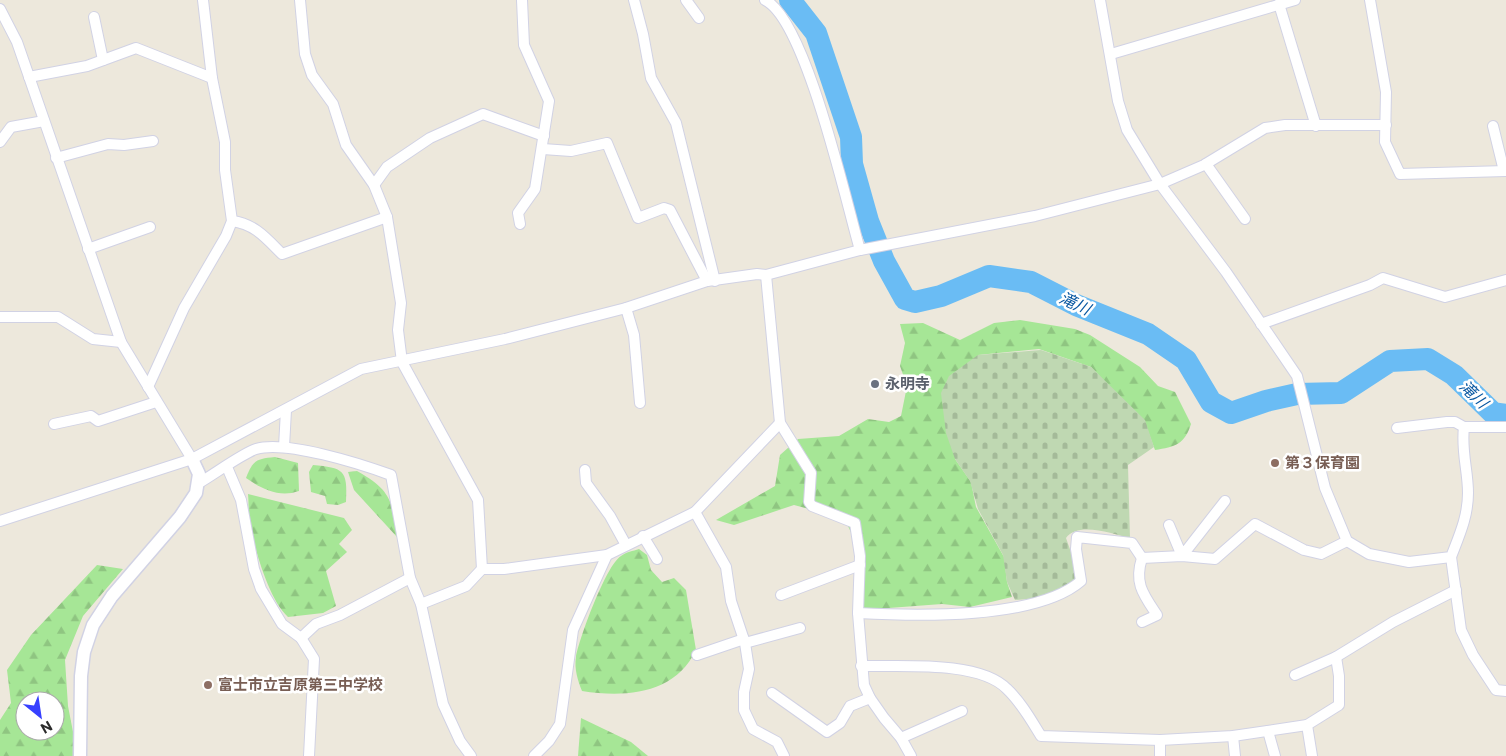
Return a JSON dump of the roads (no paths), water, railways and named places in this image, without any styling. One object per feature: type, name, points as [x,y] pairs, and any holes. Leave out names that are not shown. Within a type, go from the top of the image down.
[{"type":"street","points":[[148,388],[184,308],[226,236],[232,221],[225,170],[225,142],[212,78],[203,0]]},
{"type":"street","points":[[300,0],[305,54],[312,74],[333,104],[346,145],[374,185],[387,217],[400,303],[398,330],[402,362],[478,500],[482,569],[466,586],[421,604]]},
{"type":"street","points":[[520,224],[518,213],[535,190],[543,149],[549,101],[524,45],[522,0]]},
{"type":"street","points":[[634,0],[644,34],[651,78],[676,123],[711,281]]},
{"type":"street","points":[[686,0],[699,18]]},
{"type":"street","points":[[765,0],[782,13],[810,74],[860,250]]},
{"type":"street","points":[[1100,0],[1118,101],[1127,130],[1160,184],[1297,376],[1325,488],[1347,541],[1369,554],[1409,562],[1451,557]]},
{"type":"street","points":[[1111,54],[1295,0]]},
{"type":"street","points":[[1370,0],[1386,92],[1385,142],[1400,174],[1505,171],[1493,126]]},
{"type":"street","points":[[1279,4],[1316,126]]},
{"type":"street","points":[[0,9],[18,42],[56,158],[121,342],[192,459],[199,474],[196,493],[180,517],[112,596],[93,625],[84,652],[81,676],[80,756]]},
{"type":"street","points":[[94,17],[103,60]]},
{"type":"street","points":[[29,77],[87,66],[136,48],[212,78]]},
{"type":"street","points":[[374,185],[387,167],[430,138],[483,114],[544,136]]},
{"type":"street","points":[[0,142],[11,127],[44,121]]},
{"type":"street","points":[[0,521],[192,459],[361,369],[402,362],[505,339],[626,308],[711,281],[757,274],[766,275],[860,250],[1035,216],[1160,184],[1206,164],[1265,128],[1285,125],[1386,125]]},
{"type":"street","points":[[56,158],[108,144],[124,145],[153,141]]},
{"type":"street","points":[[543,149],[571,151],[607,143],[638,218],[664,208],[670,210],[711,281]]},
{"type":"street","points":[[1206,164],[1245,219]]},
{"type":"street","points":[[232,221],[244,222],[258,229],[282,254],[387,217]]},
{"type":"street","points":[[88,249],[150,227]]},
{"type":"street","points":[[766,275],[780,423],[811,472],[809,502],[812,506],[855,524],[860,541],[858,613],[864,685],[870,698],[901,738],[911,756]]},
{"type":"street","points":[[1261,324],[1370,285],[1383,278],[1445,297],[1506,280]]},
{"type":"street","points":[[626,308],[634,336],[640,403]]},
{"type":"street","points":[[0,317],[58,318],[93,339],[121,342]]},
{"type":"street","points":[[54,424],[91,416],[98,421],[156,402]]},
{"type":"street","points":[[284,447],[286,410]]},
{"type":"street","points":[[1397,428],[1448,422],[1455,422],[1464,427],[1506,427]]},
{"type":"street","points":[[482,569],[504,569],[606,555],[695,512],[780,423]]},
{"type":"street","points":[[1464,427],[1462,446],[1468,493],[1465,521],[1451,557],[1461,630],[1473,655],[1496,690],[1506,691]]},
{"type":"street","points":[[199,483],[256,449],[284,447],[361,464],[391,475],[410,578],[421,604],[443,704],[460,741],[471,756]]},
{"type":"street","points":[[227,467],[241,500],[252,560],[261,589],[282,624],[301,638],[314,659],[309,756]]},
{"type":"street","points":[[585,470],[586,483],[610,516],[626,545]]},
{"type":"street","points":[[1182,556],[1225,501]]},
{"type":"street","points":[[695,512],[726,567],[731,601],[744,641],[750,669],[744,692],[744,710],[753,729],[777,742],[784,756]]},
{"type":"street","points":[[1142,558],[1182,556],[1215,559],[1255,524],[1304,550],[1321,554],[1347,541]]},
{"type":"street","points":[[1169,526],[1182,556]]},
{"type":"street","points":[[643,536],[656,559]]},
{"type":"street","points":[[858,613],[915,616],[1008,609],[1051,597],[1073,587],[1081,581],[1076,548],[1077,537],[1132,543],[1142,558]]},
{"type":"street","points":[[534,756],[549,741],[560,724],[572,630],[606,555]]},
{"type":"street","points":[[1142,558],[1137,573],[1144,596],[1157,615],[1142,622]]},
{"type":"street","points":[[781,595],[860,565]]},
{"type":"street","points":[[301,638],[316,624],[340,615],[410,578]]},
{"type":"street","points":[[1295,675],[1336,657],[1393,622],[1456,590]]},
{"type":"street","points":[[697,656],[744,641],[800,628]]},
{"type":"street","points":[[862,666],[940,668],[978,672],[1006,687],[1041,736],[1160,740],[1233,736],[1307,725],[1339,706],[1339,676],[1336,657]]},
{"type":"street","points":[[772,694],[827,732],[840,724],[850,706],[870,698]]},
{"type":"street","points":[[901,738],[962,711]]},
{"type":"street","points":[[1307,725],[1312,756]]},
{"type":"street","points":[[1268,731],[1275,756]]},
{"type":"street","points":[[1233,736],[1235,756]]},
{"type":"street","points":[[1160,740],[1160,756]]},
{"type":"waterway","name":"滝川","points":[[790,0],[816,33],[851,137],[852,164],[868,221],[884,261],[905,299],[915,302],[941,296],[989,276],[1031,282],[1076,305],[1148,334],[1186,360],[1211,402],[1231,413],[1266,401],[1297,394],[1341,393],[1390,361],[1428,359],[1454,375],[1493,413],[1506,415]]},
{"type":"place","name":"永明寺","points":[[875,384]]},
{"type":"place","name":"第３保育園","points":[[1275,463]]},
{"type":"place","name":"富士市立吉原第三中学校","points":[[208,685]]}]
